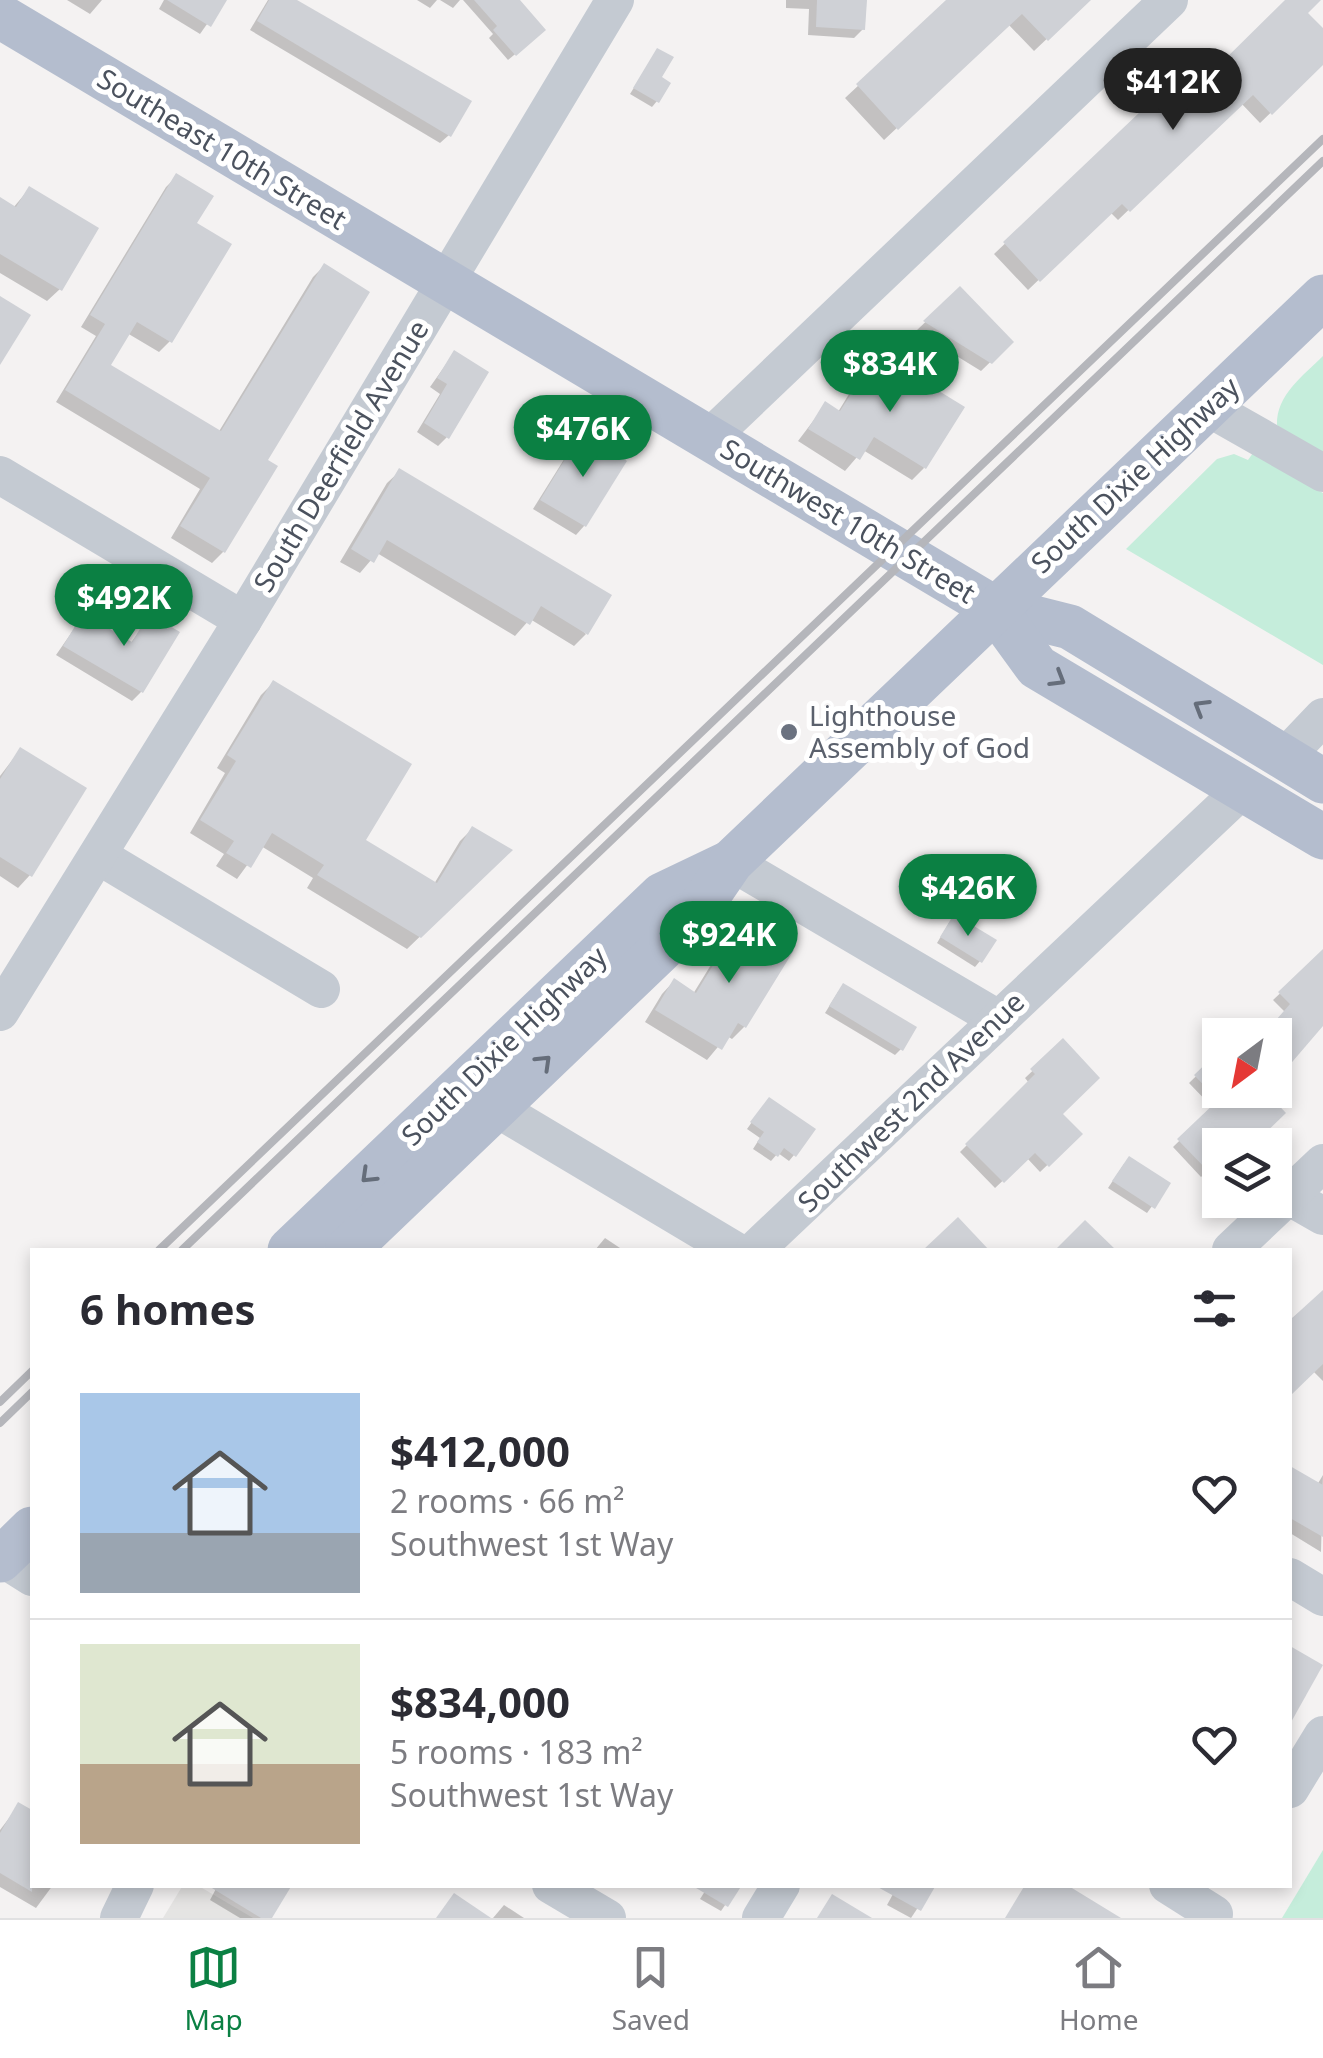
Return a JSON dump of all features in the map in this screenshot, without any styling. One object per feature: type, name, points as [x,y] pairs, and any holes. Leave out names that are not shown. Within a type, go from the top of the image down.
[{"type":"main road","name":"Southeast 10th Street","points":[[0,16],[444,283]]},
{"type":"main road","name":"Southwest 10th Street","points":[[444,283],[994,608],[1070,627],[1323,781]]},
{"type":"main road","name":"South Dixie Highway","points":[[349,1248],[690,922],[731,862],[1323,296]]},
{"type":"main road","name":"Southwest 10th Street","points":[[994,608],[1038,667],[1323,837]]},
{"type":"main road","name":"South Dixie Highway","points":[[292,1248],[662,896],[731,862]]},
{"type":"street","name":"South Deerfield Avenue","points":[[0,1012],[243,620],[615,0]]},
{"type":"street","points":[[708,438],[1169,0]]},
{"type":"street","points":[[1207,407],[1323,473]]},
{"type":"street","points":[[0,475],[243,620]]},
{"type":"street","points":[[1284,758],[1323,717]]},
{"type":"street","name":"Southwest 2nd Avenue","points":[[757,1248],[1242,789]]},
{"type":"street","points":[[99,856],[322,989]]},
{"type":"street","points":[[731,862],[998,1019]]},
{"type":"street","points":[[496,1108],[731,1248]]},
{"type":"street","points":[[1292,1192],[1323,1163]]},
{"type":"street","points":[[1292,1198],[1323,1216]]},
{"type":"street","points":[[1232,1248],[1264,1218]]},
{"type":"street","points":[[1292,1578],[1323,1597]]},
{"type":"street","points":[[1292,1786],[1323,1735]]},
{"type":"street","points":[[119,1918],[134,1888]]},
{"type":"street","points":[[555,1888],[607,1918]]},
{"type":"street","points":[[761,1918],[779,1888]]},
{"type":"street","points":[[1175,1888],[1219,1906]]},
{"type":"shaded area","points":[[181,1888],[202,1888],[253,1918],[163,1918]]},
{"type":"green space","points":[[1323,356],[1323,459],[1277,425],[1286,395]]},
{"type":"green space","points":[[1253,453],[1323,493],[1323,665],[1126,549],[1217,459],[1234,454],[1248,460]]},
{"type":"green space","points":[[1323,1850],[1323,1918],[1282,1918]]},
{"type":"building","points":[[167,0],[227,0],[211,27]]},
{"type":"building","points":[[269,0],[297,0],[472,101],[451,137],[257,21]]},
{"type":"building","points":[[474,0],[520,0],[546,30],[516,56]]},
{"type":"building","points":[[817,0],[867,0],[865,30],[816,27]]},
{"type":"building","points":[[946,0],[1091,0],[1048,41],[1022,14],[898,130],[856,84]]},
{"type":"building","points":[[1285,0],[1321,0],[1308,13],[1323,28],[1323,65],[1272,115],[1253,95],[1130,212],[1122,204],[1040,282],[1003,242],[1200,55],[1214,70]]},
{"type":"building","points":[[657,48],[674,57],[662,77],[671,83],[659,103],[633,88]]},
{"type":"building","points":[[176,173],[214,196],[197,223],[232,244],[172,343],[137,322],[111,365],[221,431],[324,263],[370,292],[268,460],[278,466],[225,553],[180,526],[210,478],[65,390],[105,324],[90,315]]},
{"type":"building","points":[[29,186],[99,228],[62,291],[0,254],[0,197],[16,207]]},
{"type":"building","points":[[960,286],[1014,342],[992,364],[923,321]]},
{"type":"building","points":[[0,296],[31,315],[0,365]]},
{"type":"building","points":[[454,350],[489,372],[449,439],[424,423],[447,384],[437,378]]},
{"type":"building","points":[[877,353],[965,407],[926,469],[874,437],[860,460],[808,429],[825,401],[840,411]]},
{"type":"building","points":[[581,433],[627,461],[586,527],[540,500]]},
{"type":"building","points":[[399,468],[612,595],[588,635],[541,606],[530,625],[387,540],[374,563],[351,549]]},
{"type":"building","points":[[83,613],[132,642],[149,614],[180,632],[143,693],[63,646]]},
{"type":"building","points":[[273,680],[412,764],[366,840],[437,883],[472,826],[513,850],[421,938],[317,875],[324,865],[272,833],[251,868],[226,853],[234,841],[200,820],[236,761],[227,755]]},
{"type":"building","points":[[20,747],[87,788],[32,877],[0,857],[0,779]]},
{"type":"building","points":[[954,914],[997,940],[982,963],[940,937]]},
{"type":"building","points":[[742,918],[794,950],[746,1028],[738,1023],[722,1050],[655,1010],[674,978],[696,993]]},
{"type":"building","points":[[1323,949],[1323,1026],[1292,1062],[1292,1018],[1278,1018],[1290,1004],[1278,992]]},
{"type":"building","points":[[843,983],[917,1027],[903,1051],[829,1006]]},
{"type":"building","points":[[1063,1038],[1100,1078],[1063,1114],[1083,1134],[1049,1167],[1035,1153],[1004,1183],[965,1144],[1035,1074],[1030,1069]]},
{"type":"building","points":[[1202,1067],[1202,1083],[1194,1075]]},
{"type":"building","points":[[769,1097],[816,1129],[796,1157],[784,1148],[778,1157],[757,1142],[764,1132],[750,1122]]},
{"type":"building","points":[[1210,1108],[1281,1108],[1286,1113],[1271,1128],[1202,1128],[1202,1165],[1177,1139]]},
{"type":"building","points":[[1129,1156],[1171,1183],[1155,1209],[1112,1181]]},
{"type":"building","points":[[958,1217],[987,1248],[925,1248]]},
{"type":"building","points":[[1085,1220],[1114,1248],[1057,1248]]},
{"type":"building","points":[[1323,1290],[1323,1364],[1292,1394],[1292,1318]]},
{"type":"building","points":[[1292,1467],[1323,1485],[1323,1537],[1292,1519]]},
{"type":"building","points":[[1292,1647],[1323,1665],[1292,1720]]},
{"type":"building","points":[[18,1802],[30,1809],[32,1892],[0,1873],[0,1833]]},
{"type":"building","points":[[212,1888],[290,1888],[272,1918],[261,1918]]},
{"type":"building","points":[[696,1888],[740,1888],[728,1907]]},
{"type":"building","points":[[879,1888],[934,1888],[921,1911]]},
{"type":"building","points":[[1023,1888],[1072,1888],[1121,1918],[1005,1918]]},
{"type":"building","points":[[454,1893],[491,1918],[436,1918]]},
{"type":"building","points":[[832,1894],[872,1918],[817,1918]]},
{"type":"railway","points":[[161,1248],[1323,139]]},
{"type":"railway","points":[[184,1248],[1323,161]]},
{"type":"railway","points":[[0,1402],[30,1373]]},
{"type":"railway","points":[[0,1423],[30,1394]]},
{"type":"place","name":"Lighthouse Assembly of God","points":[[789,732]]}]
